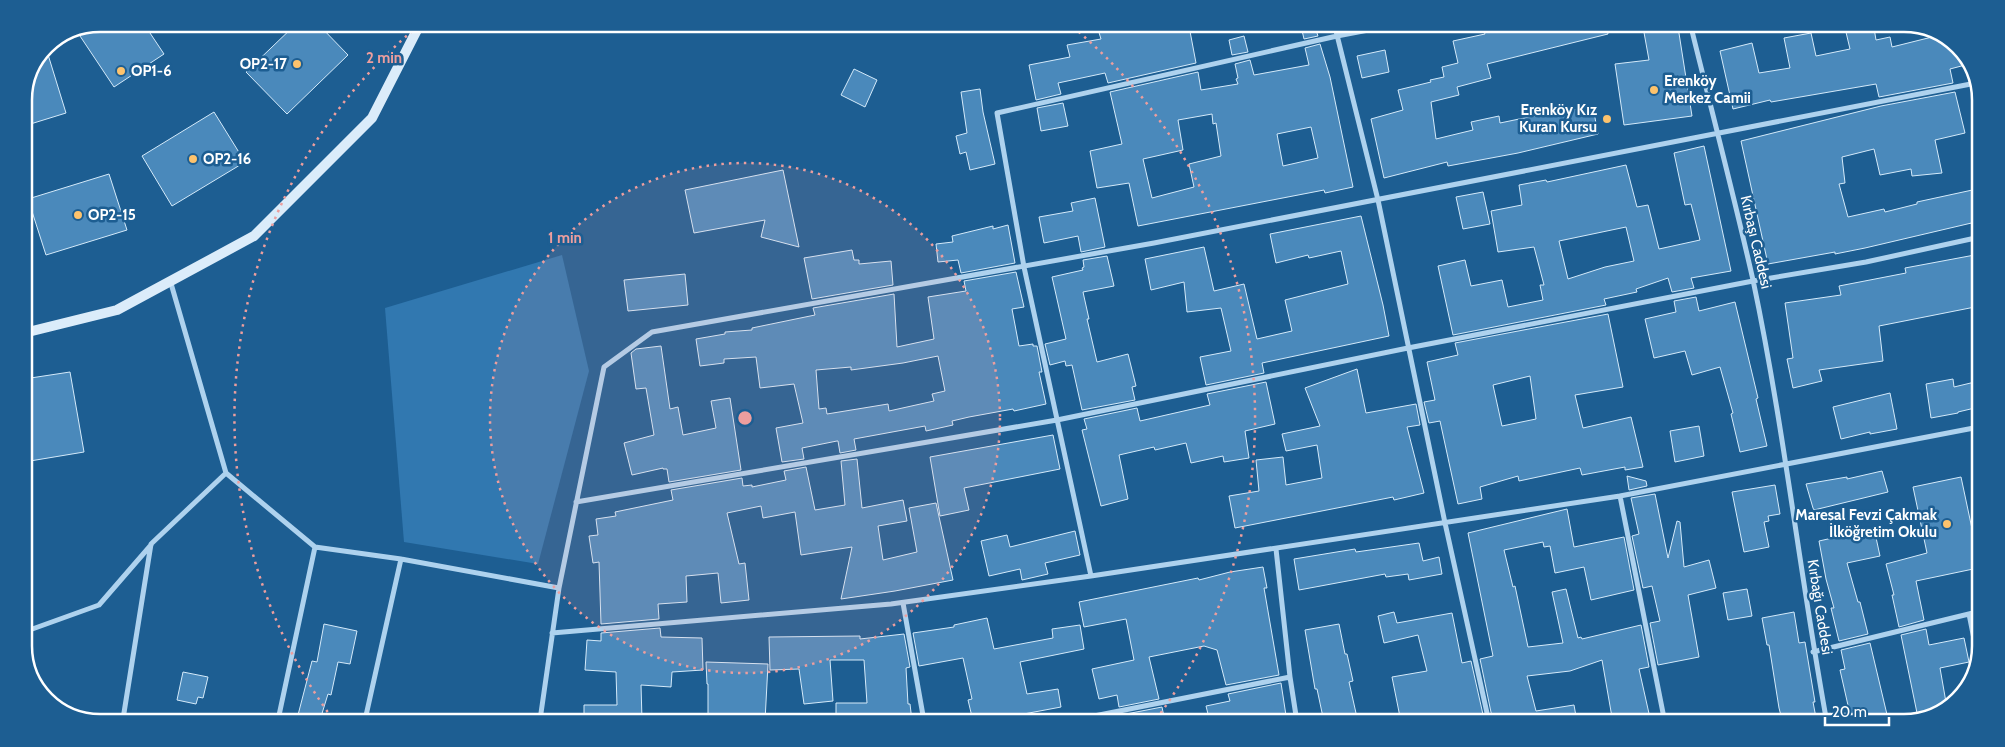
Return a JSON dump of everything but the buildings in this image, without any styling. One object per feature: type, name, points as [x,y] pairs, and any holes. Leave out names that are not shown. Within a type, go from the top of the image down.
[{"type":"street","points":[[32,331],[117,310],[254,236],[372,118],[416,32]]},
{"type":"street","points":[[1336,32],[1378,200],[1445,523],[1487,714]]},
{"type":"street","points":[[1091,576],[1024,267],[997,113],[1358,32]]},
{"type":"street","name":"Kırbaşı Caddesi","points":[[1692,32],[1753,281],[1786,465]]},
{"type":"street","points":[[541,714],[559,588],[604,367],[652,332],[1024,267],[1970,84]]},
{"type":"street","points":[[576,502],[1057,420],[1408,348],[1753,281],[1866,262],[1972,239]]},
{"type":"street","points":[[170,280],[226,474],[315,547],[401,559],[559,588]]},
{"type":"street","points":[[552,633],[903,603],[1091,576],[1620,496],[1972,428]]},
{"type":"street","name":"Kırbağı Caddesi","points":[[1786,465],[1813,652],[1824,714]]},
{"type":"street","points":[[33,631],[99,605],[151,544],[226,474]]},
{"type":"street","points":[[1620,496],[1663,714]]},
{"type":"street","points":[[124,714],[151,544]]},
{"type":"street","points":[[279,714],[315,547]]},
{"type":"street","points":[[1276,548],[1296,714]]},
{"type":"street","points":[[366,714],[401,559]]},
{"type":"street","points":[[903,603],[923,714]]},
{"type":"street","points":[[1813,652],[1972,613]]},
{"type":"street","points":[[1969,614],[1972,629]]},
{"type":"street","points":[[1104,714],[1290,677]]},
{"type":"shaded area","points":[[562,255],[589,371],[538,564],[404,542],[385,308]]},
{"type":"place","name":"OP2-17","points":[[297,64]]},
{"type":"place","name":"OP1-6","points":[[121,71]]},
{"type":"place","name":"Erenköy Merkez Camii","points":[[1654,90]]},
{"type":"place","name":"Erenköy Kız Kuran Kursu","points":[[1607,119]]},
{"type":"place","name":"OP2-16","points":[[193,159]]},
{"type":"place","name":"OP2-15","points":[[78,215]]},
{"type":"place","name":"Mareşal Fevzi Çakmak İlköğretim Okulu","points":[[1947,524]]}]
